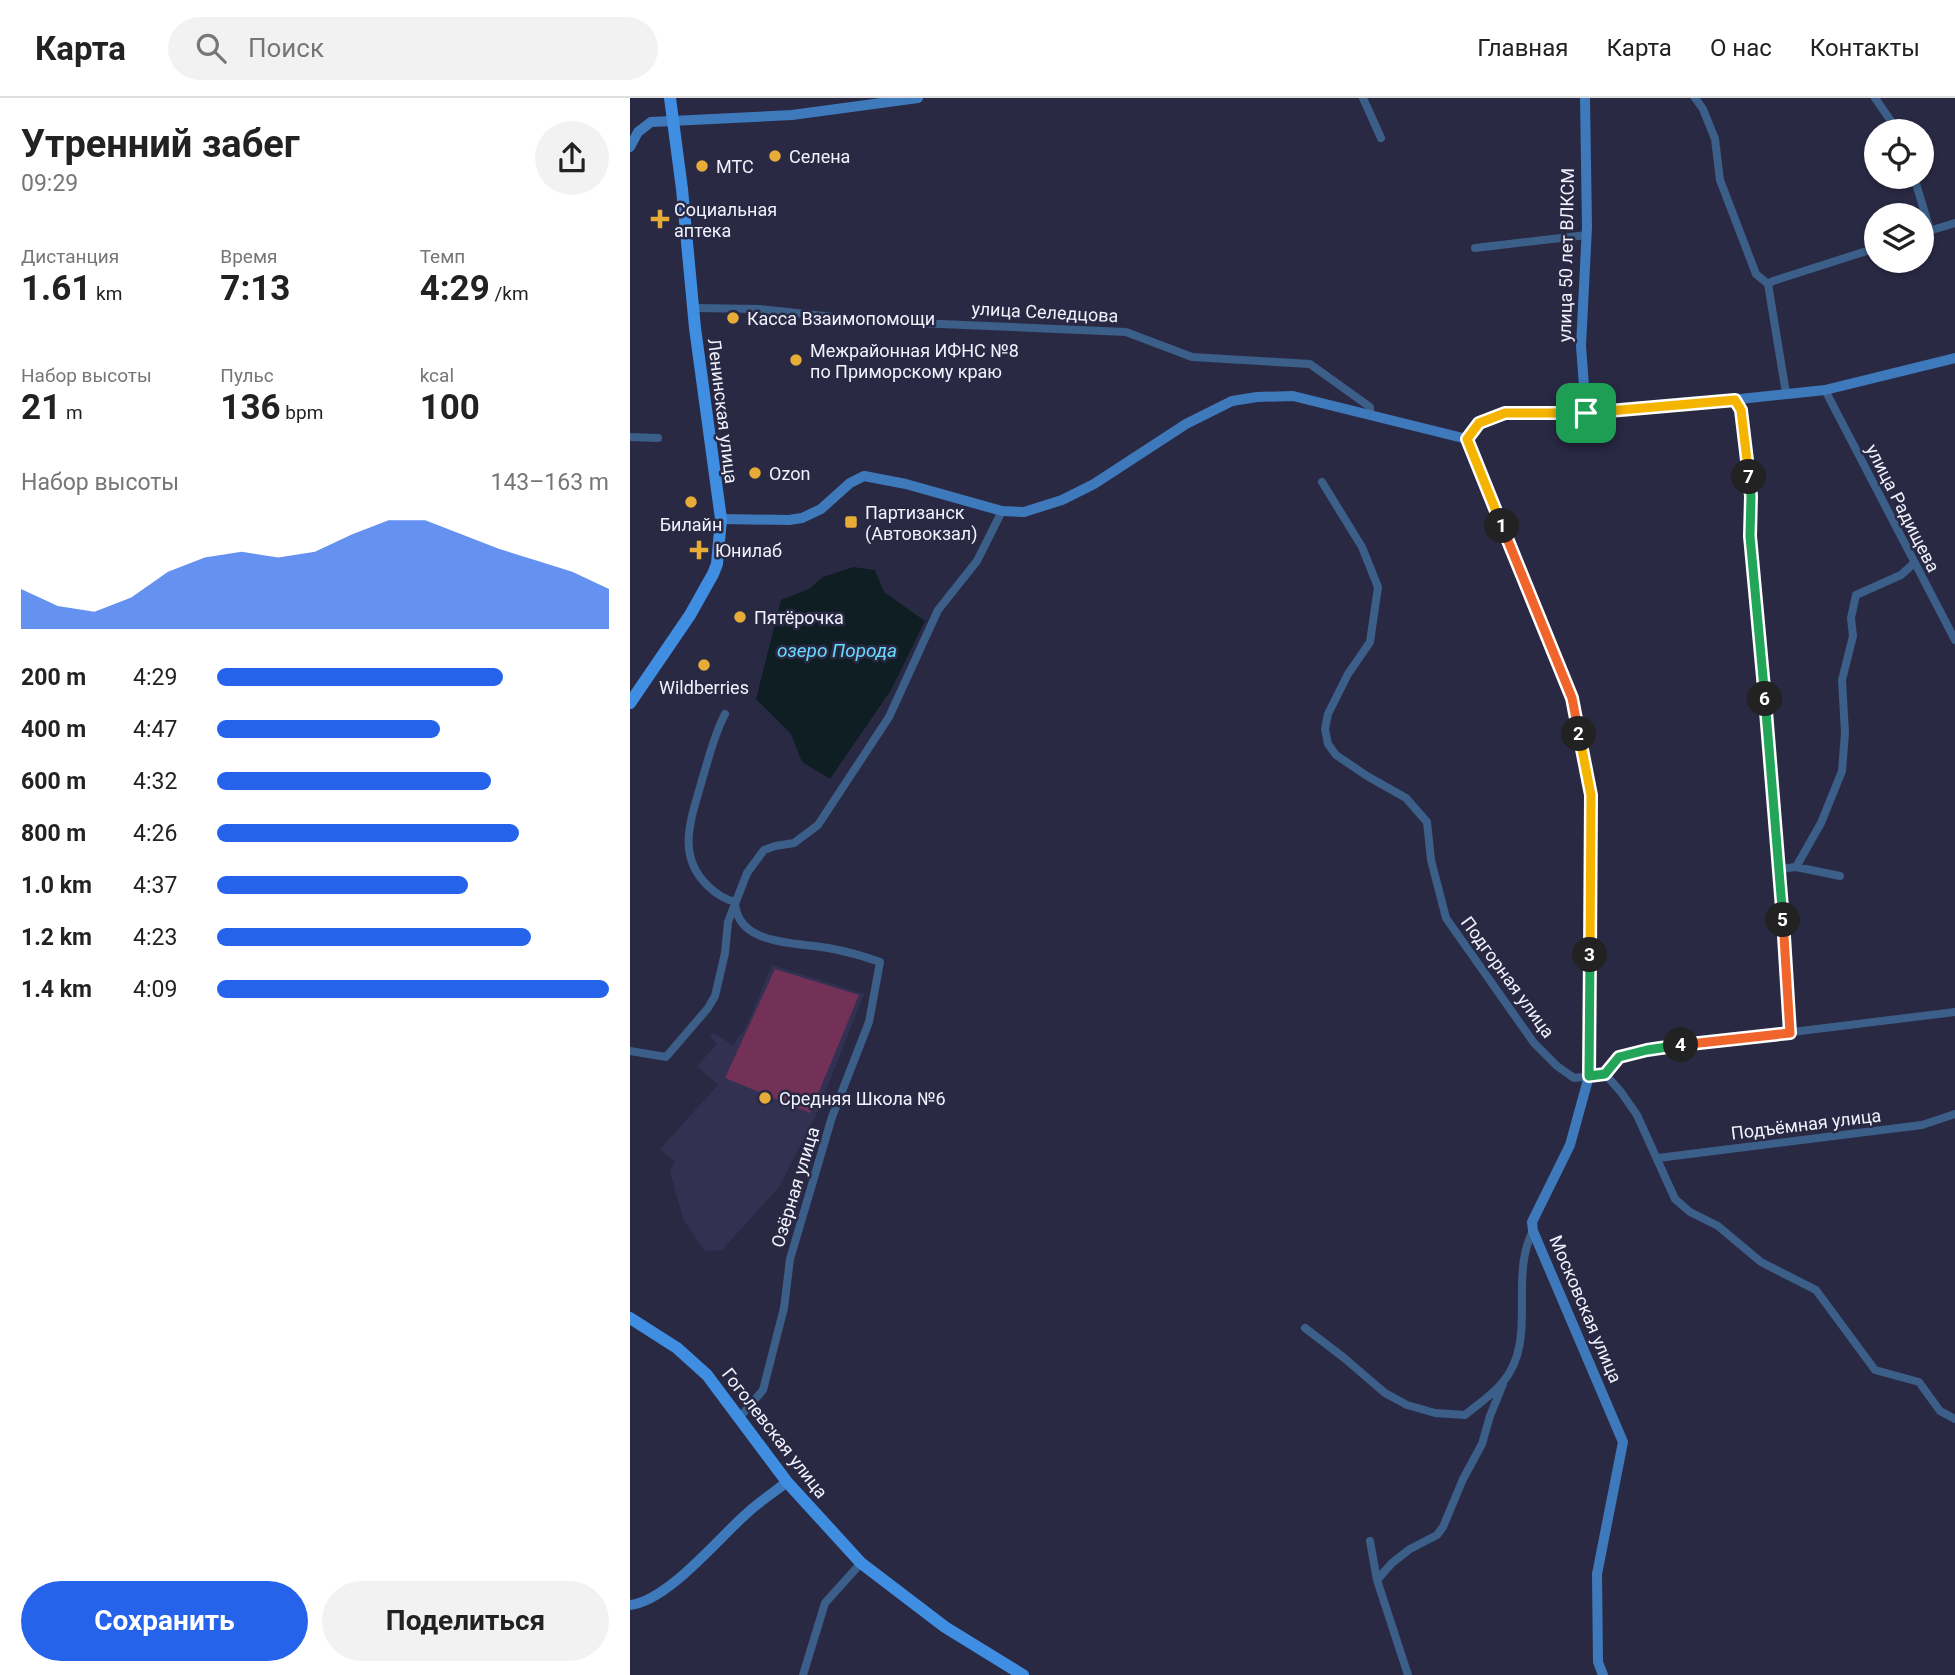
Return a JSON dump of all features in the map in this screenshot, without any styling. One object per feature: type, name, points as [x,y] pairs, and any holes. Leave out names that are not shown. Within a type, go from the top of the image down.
[{"type":"main road","name":"Ленинская улица","points":[[630,703],[690,615],[713,574],[717,564],[721,519],[670,98]]},
{"type":"main road","name":"Гоголевская улица","points":[[630,1318],[677,1348],[696,1365],[740,1418],[787,1482],[861,1563],[945,1627],[1023,1675]]},
{"type":"street","points":[[630,147],[638,132],[651,122],[792,115],[918,98]]},
{"type":"street","points":[[1363,98],[1381,138]]},
{"type":"street","name":"улица 50 лет ВЛКСМ","points":[[1585,98],[1587,235],[1581,346],[1586,413]]},
{"type":"street","points":[[1695,98],[1703,109],[1715,139],[1720,180],[1756,274],[1768,284],[1786,393]]},
{"type":"street","points":[[1875,98],[1890,119]]},
{"type":"street","points":[[1934,230],[1955,223]]},
{"type":"street","points":[[1475,248],[1587,235]]},
{"type":"street","points":[[1768,284],[1864,252]]},
{"type":"street","name":"улица Селедцова","points":[[694,308],[759,309],[870,321],[1126,332],[1192,357],[1310,364],[1370,407],[1370,414]]},
{"type":"street","points":[[721,519],[802,518],[821,509],[850,483],[864,476],[906,484],[1002,511],[1024,512],[1062,500],[1094,484],[1186,424],[1232,401],[1257,397],[1293,396],[1467,439],[1479,423],[1505,413],[1586,413],[1825,390],[1955,358]]},
{"type":"street","name":"улица Радищева","points":[[1825,390],[1913,564],[1955,640]]},
{"type":"street","points":[[1735,400],[1741,410],[1751,496],[1750,536],[1779,869],[1790,1033]]},
{"type":"street","points":[[630,437],[658,438]]},
{"type":"street","name":"Московская улица","points":[[1467,439],[1572,698],[1591,795],[1589,1076],[1570,1145],[1532,1222],[1533,1231],[1623,1442],[1597,1574],[1598,1662],[1603,1675]]},
{"type":"street","name":"Подгорная улица","points":[[1321,482],[1362,547],[1378,587],[1370,642],[1348,674],[1328,714],[1325,729],[1328,744],[1336,755],[1406,798],[1417,809],[1427,822],[1431,860],[1446,918],[1534,1043],[1557,1066],[1574,1078],[1589,1076]]},
{"type":"street","points":[[630,1051],[666,1057],[708,1008],[715,996],[725,953],[728,922],[747,873],[764,850],[794,843],[818,825],[889,717],[938,610],[977,561],[1002,511]]},
{"type":"street","points":[[1796,867],[1821,823],[1842,771],[1845,733],[1842,680],[1853,636],[1851,618],[1856,595],[1901,575],[1913,564]]},
{"type":"street","points":[[725,713],[716,732],[688,841],[690,862],[699,878],[717,894],[735,902]]},
{"type":"street","points":[[1779,869],[1796,867],[1840,876]]},
{"type":"street","name":"Озёрная улица","points":[[735,902],[736,915],[742,925],[769,939],[787,944],[825,947],[880,962],[869,1022],[832,1117],[790,1259],[784,1308],[767,1379],[763,1390],[740,1418]]},
{"type":"street","points":[[1589,1076],[1605,1074],[1619,1057],[1647,1050],[1955,1012]]},
{"type":"street","points":[[1605,1074],[1637,1115],[1675,1199],[1690,1212],[1718,1226],[1761,1262],[1816,1290],[1875,1370],[1920,1382],[1940,1411],[1955,1419]]},
{"type":"street","name":"Подъёмная улица","points":[[1658,1158],[1922,1125],[1955,1114]]},
{"type":"street","points":[[1377,1580],[1392,1563],[1410,1549],[1437,1535],[1482,1444],[1490,1416],[1514,1363],[1520,1340],[1522,1273],[1525,1252],[1533,1231]]},
{"type":"street","points":[[1305,1328],[1385,1393],[1416,1408],[1435,1413],[1465,1415],[1504,1382]]},
{"type":"street","points":[[630,1605],[670,1587],[747,1513],[787,1482]]},
{"type":"street","points":[[1370,1541],[1377,1580],[1408,1675]]},
{"type":"street","points":[[803,1675],[825,1603],[861,1563]]},
{"type":"shaded area","name":"Средняя Школа №6","points":[[772,965],[864,994],[818,1111],[779,1187],[722,1250],[705,1251],[683,1219],[670,1171],[675,1162],[660,1149],[718,1085],[697,1066],[717,1044],[710,1036],[713,1033],[733,1045],[745,1029]]},
{"type":"shaded area","points":[[775,969],[859,995],[810,1113],[725,1078]]},
{"type":"water","name":"озеро Порода","points":[[853,567],[875,570],[884,592],[925,621],[891,690],[830,779],[802,762],[791,734],[756,699],[781,600],[809,589],[823,577]]},
{"type":"place","name":"Селена","points":[[775,156]]},
{"type":"place","name":"МТС","points":[[702,166]]},
{"type":"place","name":"Социальная аптека","points":[[660,219]]},
{"type":"place","name":"Касса Взаимопомощи","points":[[733,318]]},
{"type":"place","name":"Межрайонная ИФНС №8 по Приморскому краю","points":[[796,360]]},
{"type":"place","name":"Ozon","points":[[755,473]]},
{"type":"place","name":"Билайн","points":[[691,502]]},
{"type":"place","name":"Партизанск (Автовокзал)","points":[[851,522]]},
{"type":"place","name":"Юнилаб","points":[[699,550]]},
{"type":"place","name":"Пятёрочка","points":[[740,617]]},
{"type":"place","name":"Wildberries","points":[[704,665]]},
{"type":"place","name":"Средняя Школа №6","points":[[765,1098]]},
{"type":"route","points":[[1735,400],[1741,410],[1751,496],[1750,536],[1779,869],[1790,1033],[1647,1050],[1619,1057],[1605,1074],[1589,1076],[1591,795],[1572,698],[1467,439],[1479,423],[1505,413],[1586,413],[1735,400]]}]
